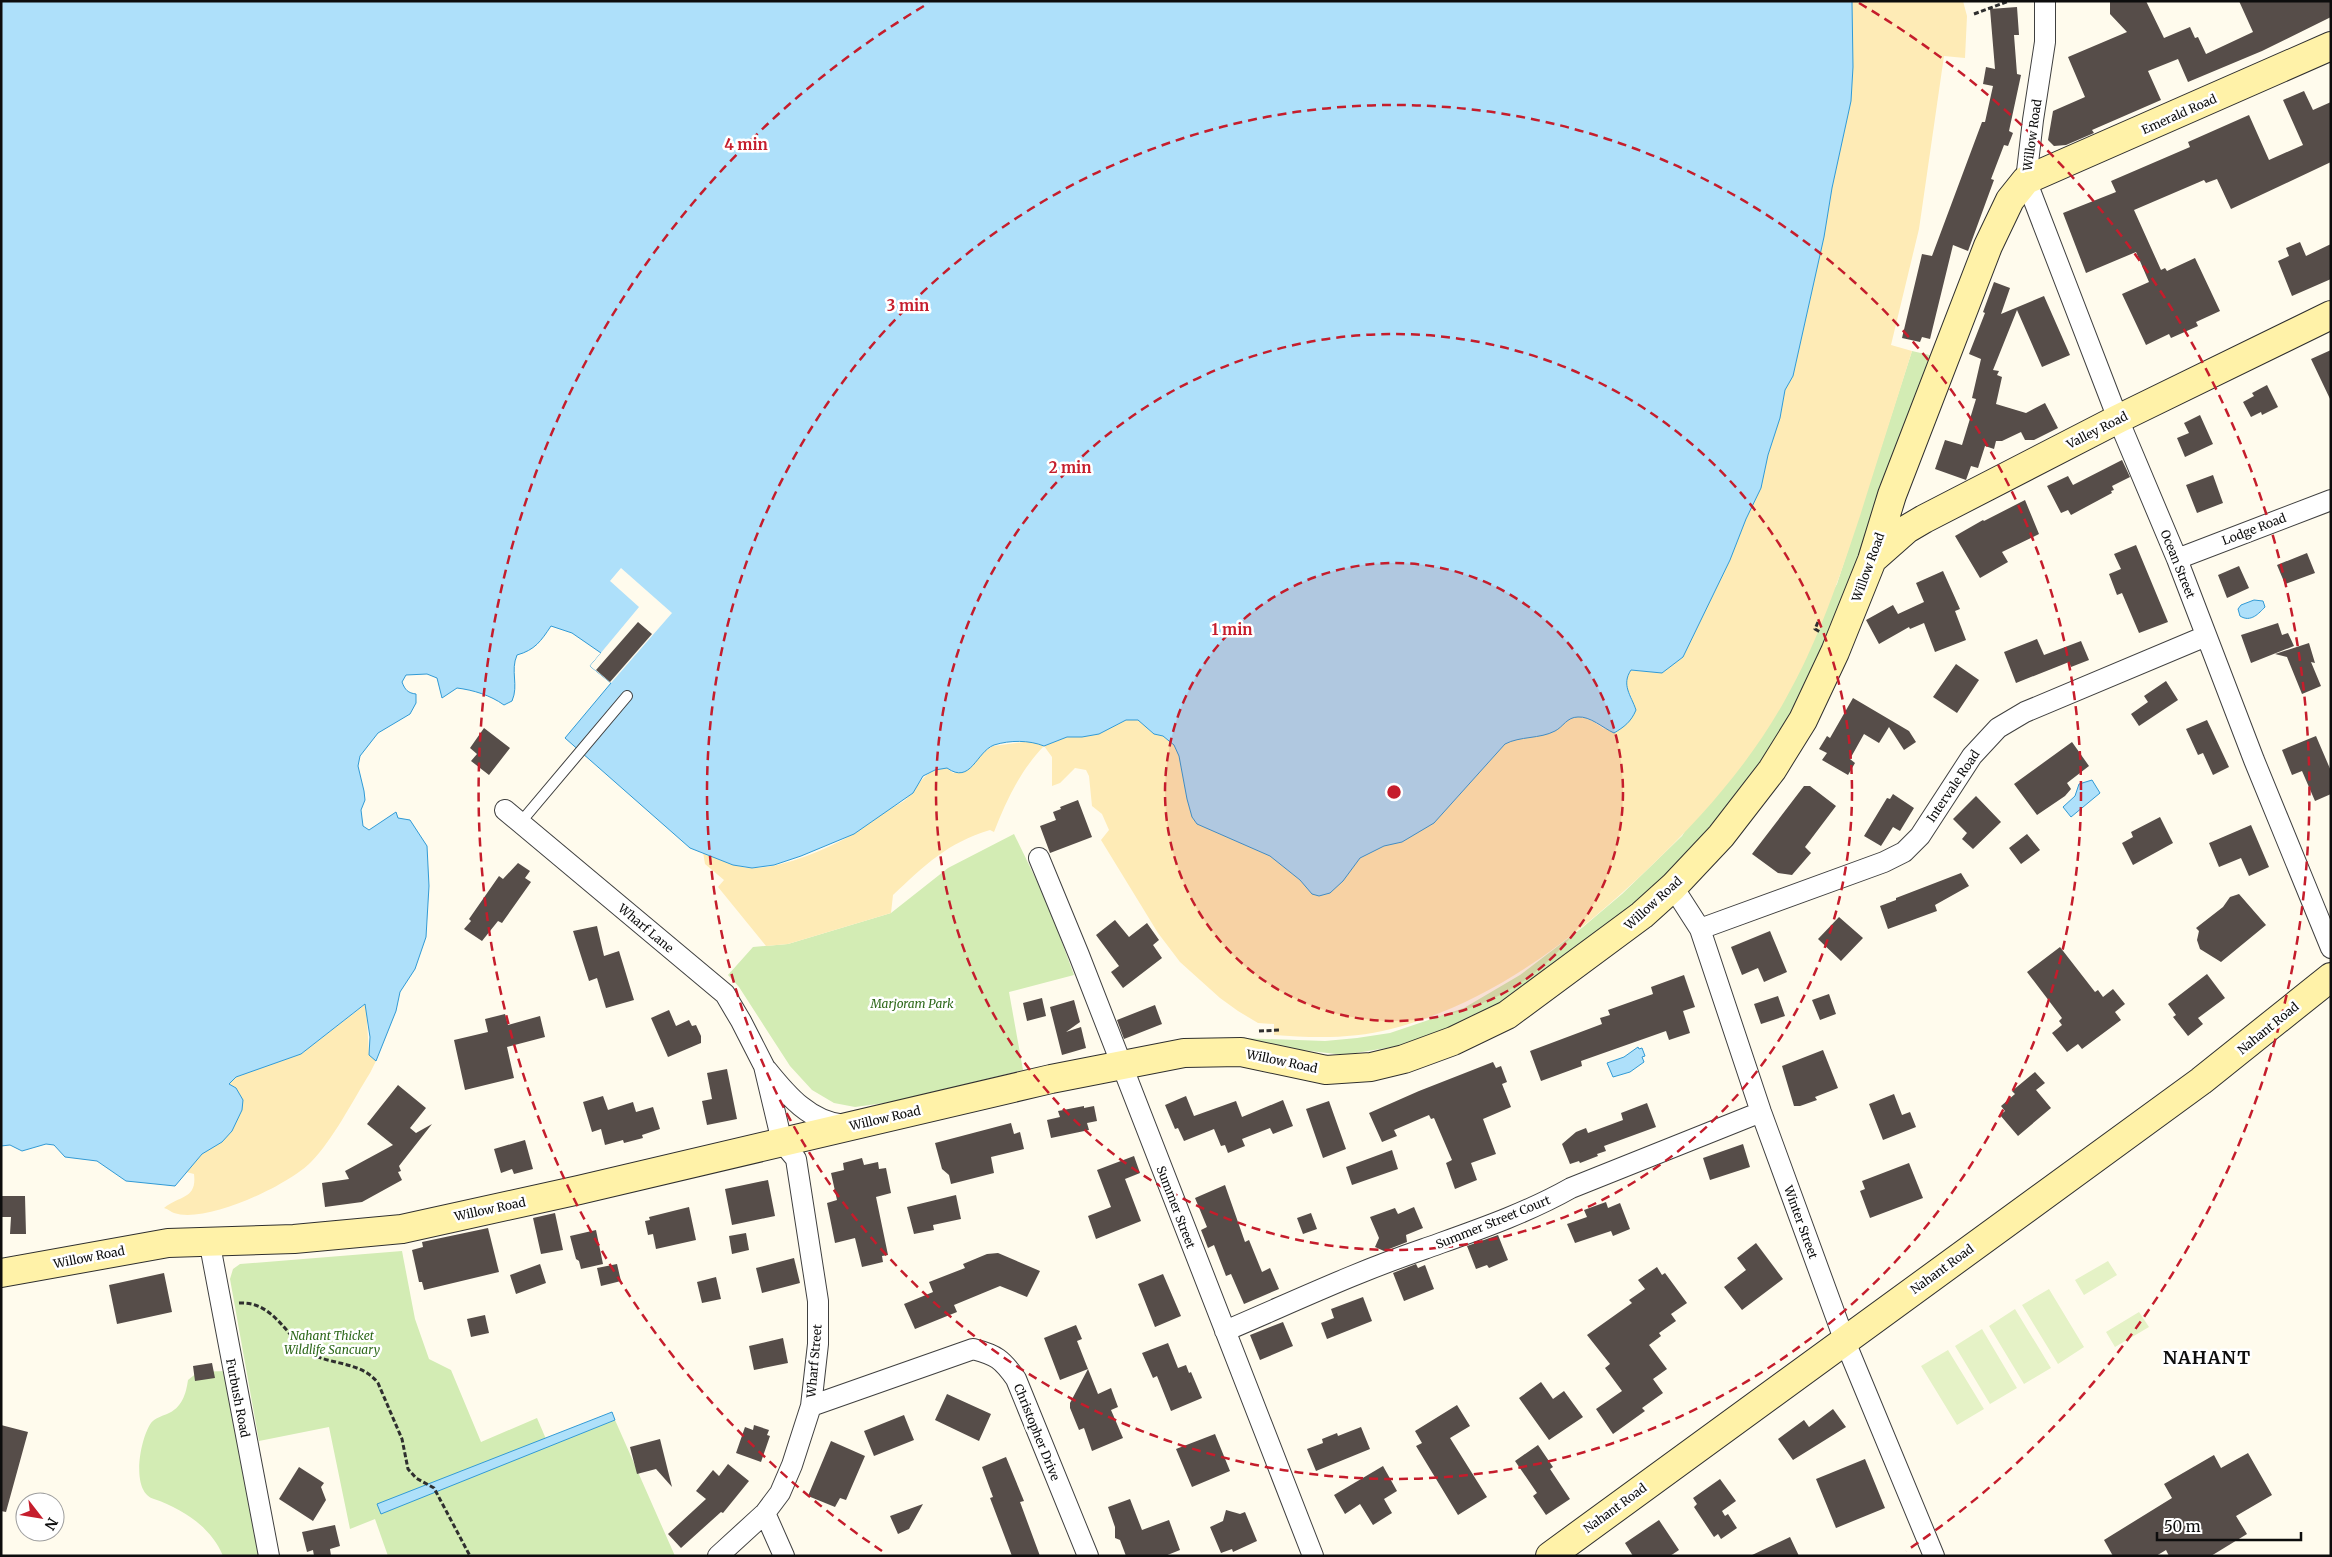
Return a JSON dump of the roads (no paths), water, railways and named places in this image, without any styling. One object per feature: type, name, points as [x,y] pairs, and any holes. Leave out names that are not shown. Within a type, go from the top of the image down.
[{"type":"main road","name":"Emerald Road","points":[[2026,180],[2331,46]]},
{"type":"main road","name":"Willow Road","points":[[1,1272],[168,1243],[209,1240],[294,1239],[402,1229],[1120,1064],[1184,1053],[1241,1052],[1326,1070],[1371,1067],[1404,1059],[1454,1041],[1507,1015],[1642,915],[1673,887],[1721,836],[1772,770],[1803,720],[1835,652],[1872,560],[1892,495],[1988,246],[2010,200],[2026,180]]},
{"type":"main road","name":"Valley Road","points":[[1872,560],[1907,529],[1924,519],[2118,418],[2331,315]]},
{"type":"main road","name":"Nahant Road","points":[[1550,1556],[1844,1339],[2201,1081],[2331,977]]},
{"type":"street","name":"Willow Road","points":[[2026,180],[2045,42],[2044,1]]},
{"type":"street","name":"Ocean Street","points":[[2026,180],[2118,418],[2177,559],[2331,948]]},
{"type":"street","name":"Lodge Road","points":[[2177,559],[2331,500]]},
{"type":"street","name":"Intervale Road","points":[[1700,929],[1884,862],[1904,852],[1920,836],[1972,756],[1998,728],[2025,712],[2206,636]]},
{"type":"street","name":"Wharf Lane","points":[[505,810],[725,994],[764,1066],[782,1142]]},
{"type":"street","name":"Summer Street","points":[[1039,858],[1313,1556]]},
{"type":"street","name":"Winter Street","points":[[1673,887],[1700,929],[1761,1112],[1844,1339],[1934,1556]]},
{"type":"street","name":"Wharf Lane","points":[[764,1066],[797,1103],[818,1118],[837,1125],[852,1126]]},
{"type":"street","name":"Summer Street Court","points":[[1225,1331],[1424,1249],[1465,1236],[1549,1201],[1571,1188],[1761,1112]]},
{"type":"street","name":"Wharf Street","points":[[718,1556],[766,1513],[780,1493],[792,1465],[811,1406],[818,1344],[818,1301],[796,1159],[782,1142]]},
{"type":"street","name":"Furbush Road","points":[[209,1240],[269,1556]]},
{"type":"street","name":"Christopher Drive","points":[[811,1406],[973,1349],[990,1353],[1004,1361],[1016,1379],[1088,1556]]},
{"type":"street","points":[[766,1513],[784,1556]]},
{"type":"lane","points":[[520,823],[627,696]]},
{"type":"water","points":[[1,1],[1852,1],[1853,67],[1851,101],[1832,188],[1824,237],[1793,376],[1785,390],[1780,418],[1768,455],[1761,488],[1746,519],[1730,560],[1683,657],[1662,673],[1631,670],[1628,675],[1627,685],[1636,710],[1621,729],[1614,733],[1587,718],[1574,717],[1549,734],[1511,741],[1505,744],[1434,823],[1402,842],[1384,846],[1360,858],[1343,881],[1330,893],[1319,896],[1312,894],[1300,880],[1270,856],[1197,824],[1192,817],[1179,756],[1174,745],[1163,736],[1154,734],[1138,720],[1126,720],[1099,734],[1067,737],[1044,746],[1019,741],[994,745],[982,754],[973,766],[962,773],[947,768],[935,770],[923,776],[913,793],[854,834],[774,865],[752,868],[733,865],[690,848],[565,738],[611,683],[590,666],[601,653],[572,633],[551,626],[537,644],[517,655],[514,667],[514,695],[512,701],[504,705],[493,698],[457,688],[442,698],[437,678],[427,674],[406,675],[402,682],[404,687],[407,691],[416,694],[416,703],[410,714],[378,733],[360,756],[358,766],[365,800],[361,810],[363,826],[369,830],[396,812],[398,818],[410,820],[427,846],[429,886],[426,937],[415,969],[400,992],[396,1011],[376,1061],[369,1055],[370,1037],[365,1004],[301,1054],[236,1077],[229,1084],[236,1088],[243,1100],[242,1110],[232,1131],[222,1142],[202,1154],[175,1186],[126,1181],[97,1161],[65,1157],[54,1145],[46,1144],[22,1151],[10,1145],[1,1146]]},
{"type":"water","points":[[2254,600],[2263,601],[2265,607],[2251,618],[2240,616],[2238,609],[2241,605]]},
{"type":"water","points":[[2092,780],[2100,793],[2071,817],[2063,807],[2075,796],[2079,784]]},
{"type":"water","points":[[1638,1047],[1639,1049],[1642,1048],[1645,1056],[1642,1057],[1644,1062],[1630,1072],[1613,1077],[1607,1063],[1624,1057]]},
{"type":"water","points":[[612,1412],[615,1420],[381,1514],[377,1504]]},
{"type":"district","name":"NAHANT","points":[[2207,1357]]},
{"type":"park label","name":"Marjoram Park","points":[[912,1003]]},
{"type":"park label","name":"Nahant Thicket Wildlife Sancuary","points":[[332,1342]]}]
